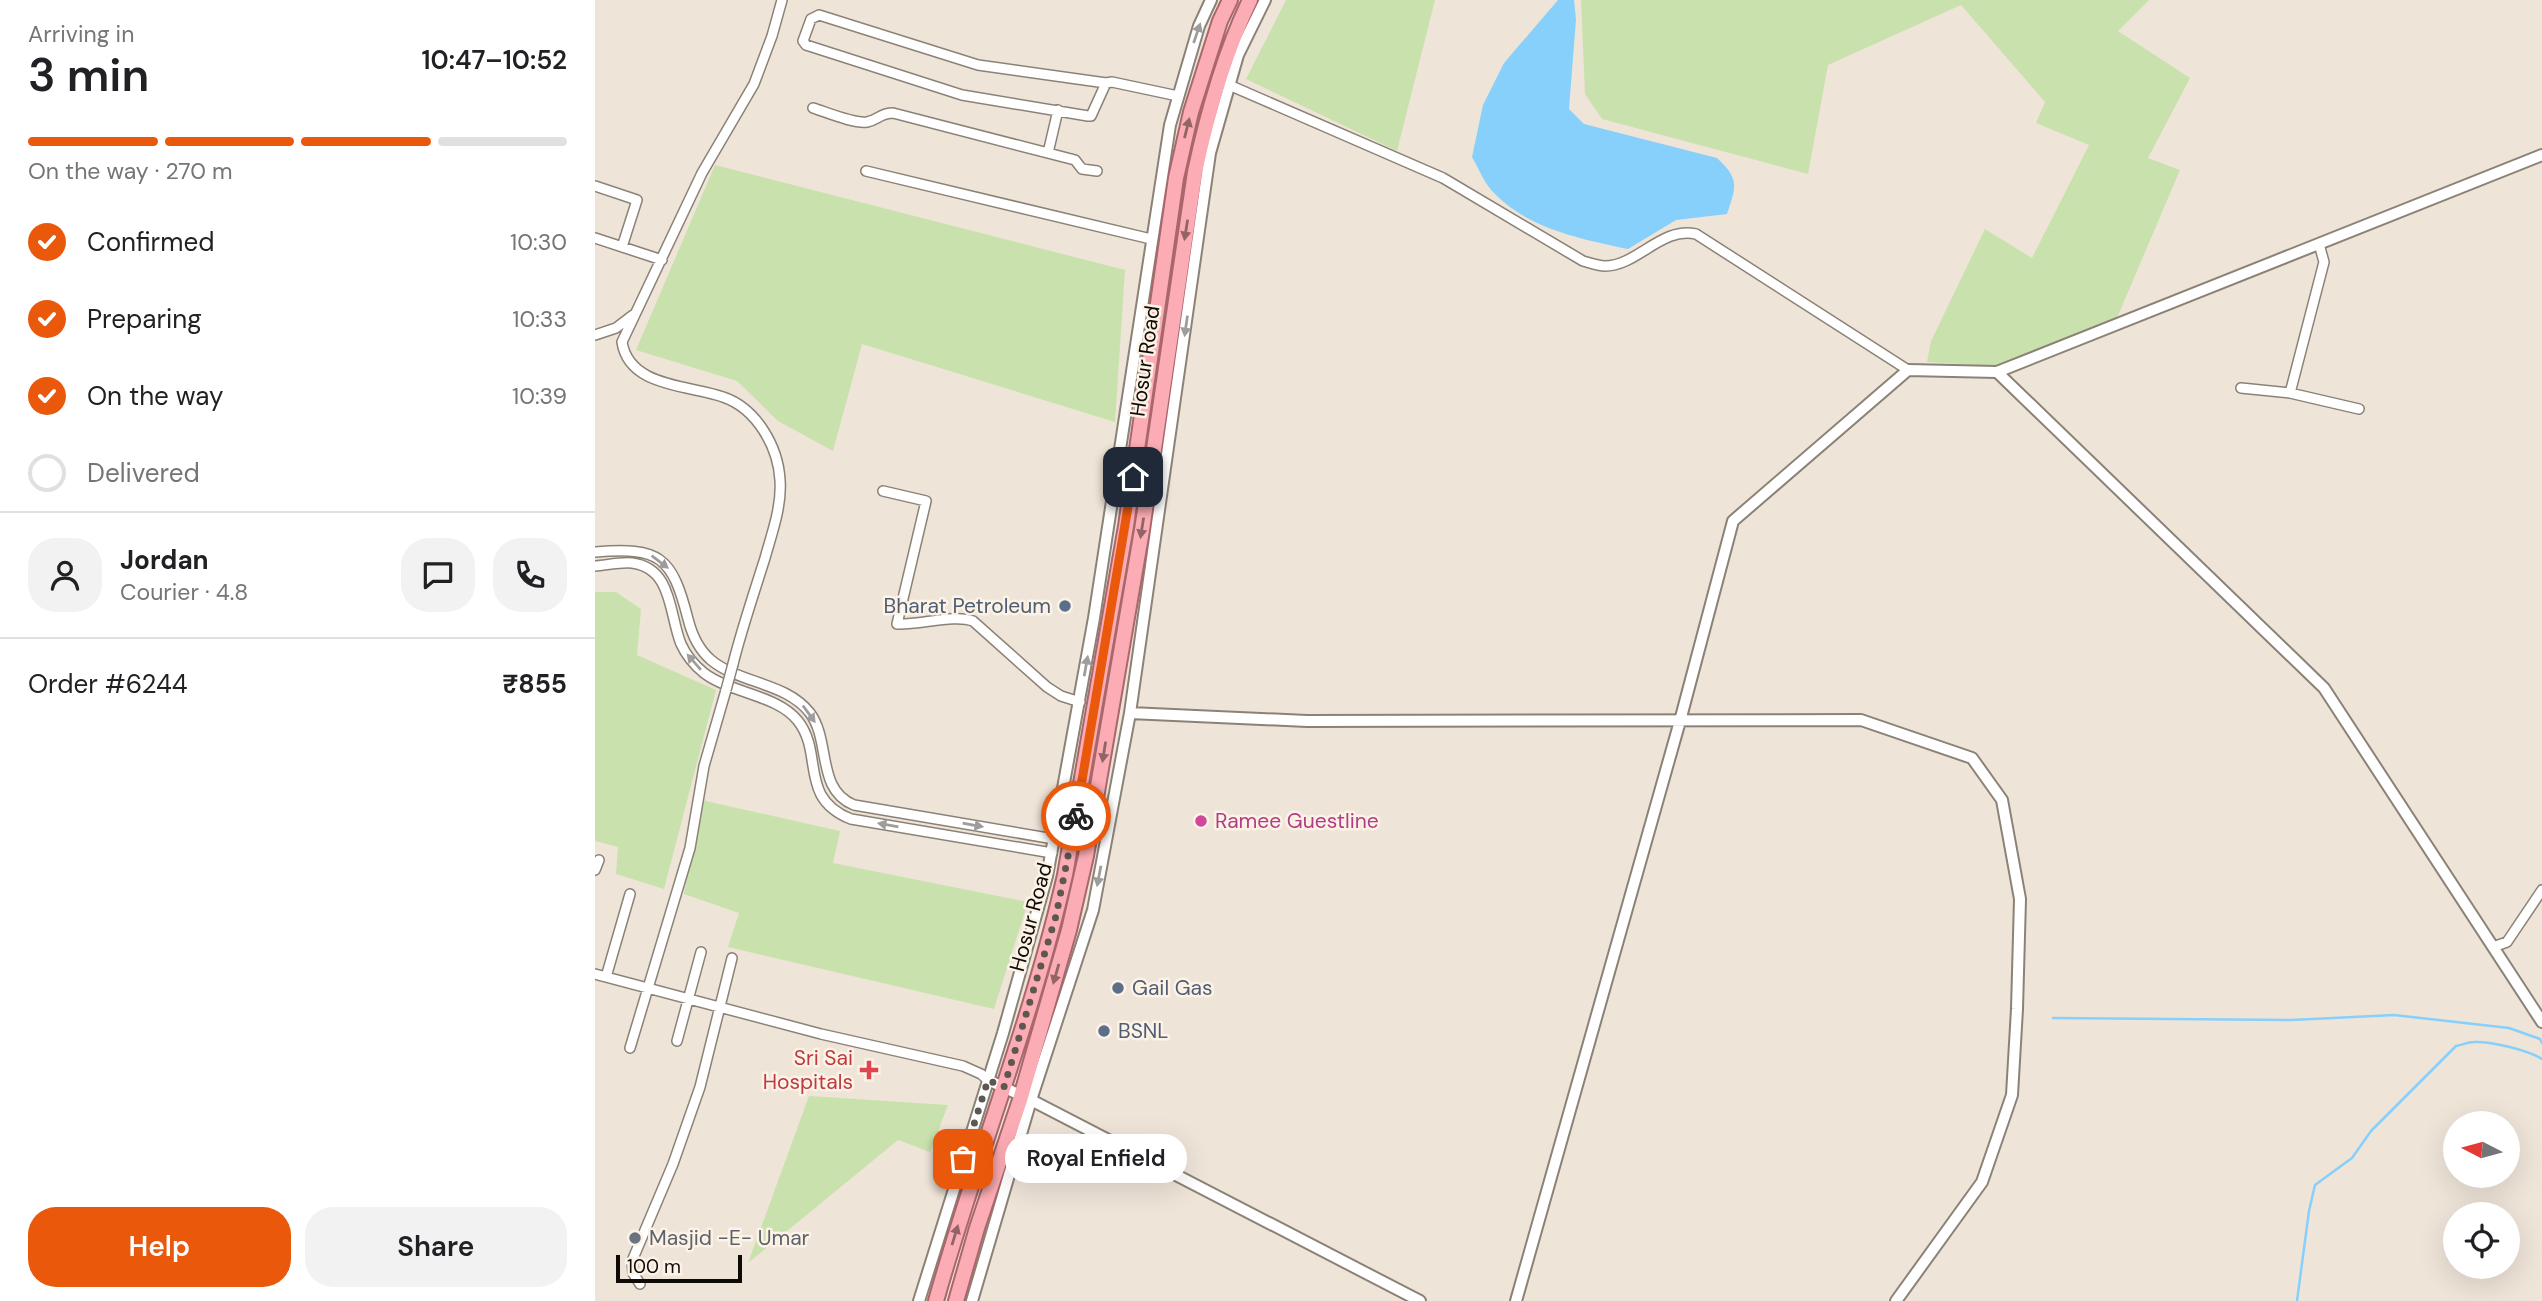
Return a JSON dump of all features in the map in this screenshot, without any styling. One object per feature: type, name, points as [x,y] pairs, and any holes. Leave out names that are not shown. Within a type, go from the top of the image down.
[{"type":"highway","name":"Hosur Road","points":[[936,1301],[1056,916],[1126,526],[1179,165],[1197,92],[1220,21],[1230,0]]},
{"type":"highway","name":"Hosur Road","points":[[955,1301],[1026,1098],[1086,856],[1196,202],[1205,126],[1220,77],[1250,0]]},
{"type":"street","points":[[630,1048],[690,848],[704,766],[777,518],[780,481],[775,453],[761,426],[739,404],[645,375],[628,357],[622,342],[702,173],[754,84],[782,0]]},
{"type":"street","points":[[919,1301],[1003,1033],[1047,876],[1080,702],[1170,125],[1199,26],[1211,0]]},
{"type":"street","points":[[972,1301],[1026,1098],[1093,910],[1130,713],[1196,202],[1238,55],[1265,0]]},
{"type":"street","points":[[1106,83],[1091,116],[962,95],[806,45],[803,41],[810,19],[819,15],[978,65],[1112,82],[1178,96]]},
{"type":"street","points":[[1229,85],[1443,178],[1583,261],[1602,266],[1614,265],[1672,235],[1684,231],[1696,233],[1908,370],[1997,372],[2542,155]]},
{"type":"street","points":[[813,108],[860,122],[869,122],[883,113],[893,113],[1075,160],[1082,169],[1097,171]]},
{"type":"street","points":[[1048,153],[1058,110]]},
{"type":"street","points":[[866,171],[1151,239]]},
{"type":"street","points":[[595,186],[637,200],[622,247]]},
{"type":"street","points":[[595,238],[662,260]]},
{"type":"street","points":[[2290,393],[2324,262],[2319,244]]},
{"type":"street","points":[[595,335],[615,328],[634,314]]},
{"type":"street","points":[[1516,1301],[1680,721],[1733,521],[1908,370]]},
{"type":"street","points":[[1997,372],[2324,688],[2542,1022]]},
{"type":"street","points":[[2241,388],[2290,393],[2359,409]]},
{"type":"street","points":[[883,491],[926,501],[897,624],[917,625],[958,618],[973,621],[1047,687],[1061,696],[1080,702]]},
{"type":"street","points":[[595,552],[638,550],[654,556],[667,566],[677,580],[692,632],[703,653],[725,669],[795,699],[813,717],[830,783],[844,800],[854,805],[1054,839]]},
{"type":"street","points":[[595,566],[635,564],[647,568],[657,576],[667,592],[682,645],[699,668],[720,682],[782,708],[797,719],[806,736],[817,788],[825,801],[836,811],[851,819],[1052,853]]},
{"type":"street","points":[[1130,713],[1307,721],[1861,720],[1972,758],[2002,800],[2020,899],[2012,1095],[1982,1182],[1896,1301]]},
{"type":"street","points":[[595,870],[599,860]]},
{"type":"street","points":[[2493,947],[2507,942],[2542,890]]},
{"type":"street","points":[[606,977],[631,894]]},
{"type":"street","points":[[677,1041],[701,952]]},
{"type":"street","points":[[639,1284],[633,1273],[632,1261],[673,1164],[700,1087],[732,958]]},
{"type":"street","points":[[595,974],[821,1034],[963,1066],[981,1074],[987,1085]]},
{"type":"street","points":[[987,1085],[1004,1087],[1420,1301]]},
{"type":"green space","points":[[1286,0],[1435,0],[1397,151],[1246,79]]},
{"type":"green space","points":[[1581,0],[2149,0],[2118,31],[2190,78],[2148,158],[2180,170],[2117,318],[1996,366],[1927,362],[1931,341],[1985,229],[2032,258],[2089,145],[2036,123],[2045,102],[1961,5],[1828,65],[1808,174],[1602,119],[1585,94]]},
{"type":"green space","points":[[715,165],[1125,270],[1115,422],[862,344],[833,451],[778,421],[737,381],[636,350]]},
{"type":"green space","points":[[595,592],[616,592],[641,609],[637,655],[716,690],[664,889],[616,874],[618,847],[595,841]]},
{"type":"green space","points":[[701,800],[840,831],[833,863],[1028,902],[994,1009],[728,947],[739,913],[684,894]]},
{"type":"green space","points":[[809,1096],[948,1105],[930,1152],[898,1140],[748,1263]]},
{"type":"water","points":[[1558,0],[1574,0],[1576,19],[1569,109],[1584,124],[1717,158],[1733,178],[1734,190],[1727,214],[1676,220],[1628,249],[1540,224],[1509,206],[1491,190],[1472,157],[1483,105],[1504,63]]},
{"type":"waterway","points":[[2053,1018],[2292,1020],[2394,1015],[2509,1028],[2540,1039],[2542,1043]]},
{"type":"waterway","points":[[2297,1301],[2315,1185],[2352,1158],[2371,1131],[2456,1046],[2472,1042],[2489,1043],[2519,1049],[2542,1059]]},
{"type":"way so far","points":[[963,1159],[988,1080],[1004,1087],[1056,916],[1076,816]]},
{"type":"place","name":"Bharat Petroleum","points":[[1065,606]]},
{"type":"place","name":"Ramee Guestline","points":[[1201,821]]},
{"type":"place","name":"Gail Gas","points":[[1118,988]]},
{"type":"place","name":"BSNL","points":[[1104,1031]]},
{"type":"place","name":"Sri Sai Hospitals","points":[[869,1070]]},
{"type":"place","name":"Royal Enfield","points":[[963,1159]]},
{"type":"place","name":"Masjid -E- Umar","points":[[635,1238]]},
{"type":"route","points":[[1076,816],[1133,477]]}]
